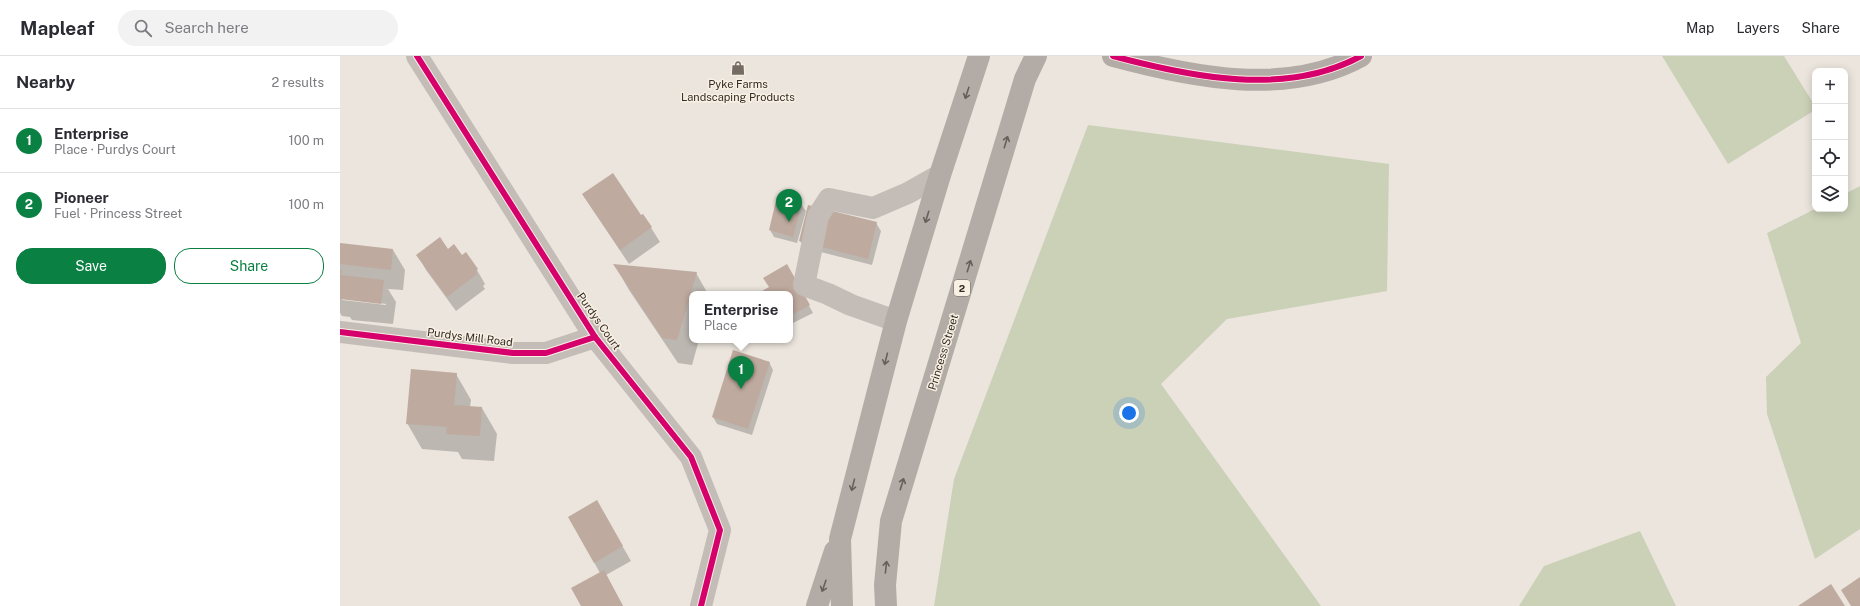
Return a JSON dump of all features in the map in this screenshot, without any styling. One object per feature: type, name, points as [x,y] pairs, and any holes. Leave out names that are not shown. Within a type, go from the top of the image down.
[{"type":"main road","points":[[817,606],[840,539],[896,321],[940,174],[980,56]]},
{"type":"main road","name":"Princess Street","points":[[886,606],[885,585],[891,522],[1025,79],[1036,56]]},
{"type":"main road","points":[[1113,56],[1184,72],[1241,78],[1269,79],[1303,76],[1326,71],[1361,56]]},
{"type":"main road","points":[[840,539],[842,606]]},
{"type":"street","name":"Purdys Court","points":[[417,56],[595,337],[691,457],[720,530],[701,606]]},
{"type":"street","points":[[896,321],[851,305],[804,285],[818,216],[829,199],[873,208],[908,193],[940,174]]},
{"type":"street","name":"Purdys Mill Road","points":[[340,332],[513,353],[546,353],[595,337]]},
{"type":"green space","points":[[1662,56],[1784,56],[1812,101],[1812,112],[1728,164]]},
{"type":"green space","points":[[1088,125],[1389,164],[1387,291],[1227,319],[1161,384],[1321,606],[934,606],[954,479]]},
{"type":"green space","points":[[1860,186],[1860,529],[1815,559],[1767,414],[1766,377],[1801,343],[1767,233],[1812,210],[1812,212],[1848,212],[1848,192]]},
{"type":"green space","points":[[1640,531],[1676,606],[1519,606],[1544,566]]},
{"type":"building","points":[[613,173],[641,215],[643,214],[652,227],[620,250],[582,194]]},
{"type":"building","points":[[777,197],[802,203],[793,237],[769,230]]},
{"type":"building","points":[[808,205],[877,222],[868,259],[799,241]]},
{"type":"building","points":[[440,237],[448,249],[454,244],[462,255],[466,252],[478,269],[476,271],[477,274],[447,297],[416,255]]},
{"type":"building","points":[[340,243],[393,249],[391,270],[340,264]]},
{"type":"building","points":[[613,264],[697,272],[691,291],[689,291],[689,299],[677,340],[662,338]]},
{"type":"building","points":[[787,264],[810,305],[793,314],[793,291],[762,291],[769,287],[763,278]]},
{"type":"building","points":[[340,270],[342,270],[341,275],[384,280],[381,304],[340,299]]},
{"type":"building","points":[[733,350],[770,362],[748,429],[712,417]]},
{"type":"building","points":[[411,369],[457,373],[454,405],[482,407],[480,436],[446,434],[447,427],[406,424]]},
{"type":"building","points":[[597,500],[623,546],[594,563],[568,517]]},
{"type":"building","points":[[604,570],[623,606],[581,606],[571,588]]},
{"type":"building","points":[[1860,577],[1860,606],[1851,606],[1841,590]]},
{"type":"building","points":[[1831,584],[1845,606],[1798,606]]},
{"type":"cycle path","points":[[417,56],[595,337],[691,457],[720,530],[701,606]]},
{"type":"cycle path","points":[[1113,56],[1174,71],[1206,76],[1270,80],[1302,76],[1332,69],[1361,56]]},
{"type":"cycle path","points":[[340,332],[513,353],[546,353],[595,337]]},
{"type":"place","name":"Pyke Farms Landscaping Products","points":[[738,68]]},
{"type":"place","name":"Pioneer","points":[[789,222]]},
{"type":"place","name":"Enterprise","points":[[741,389]]}]
